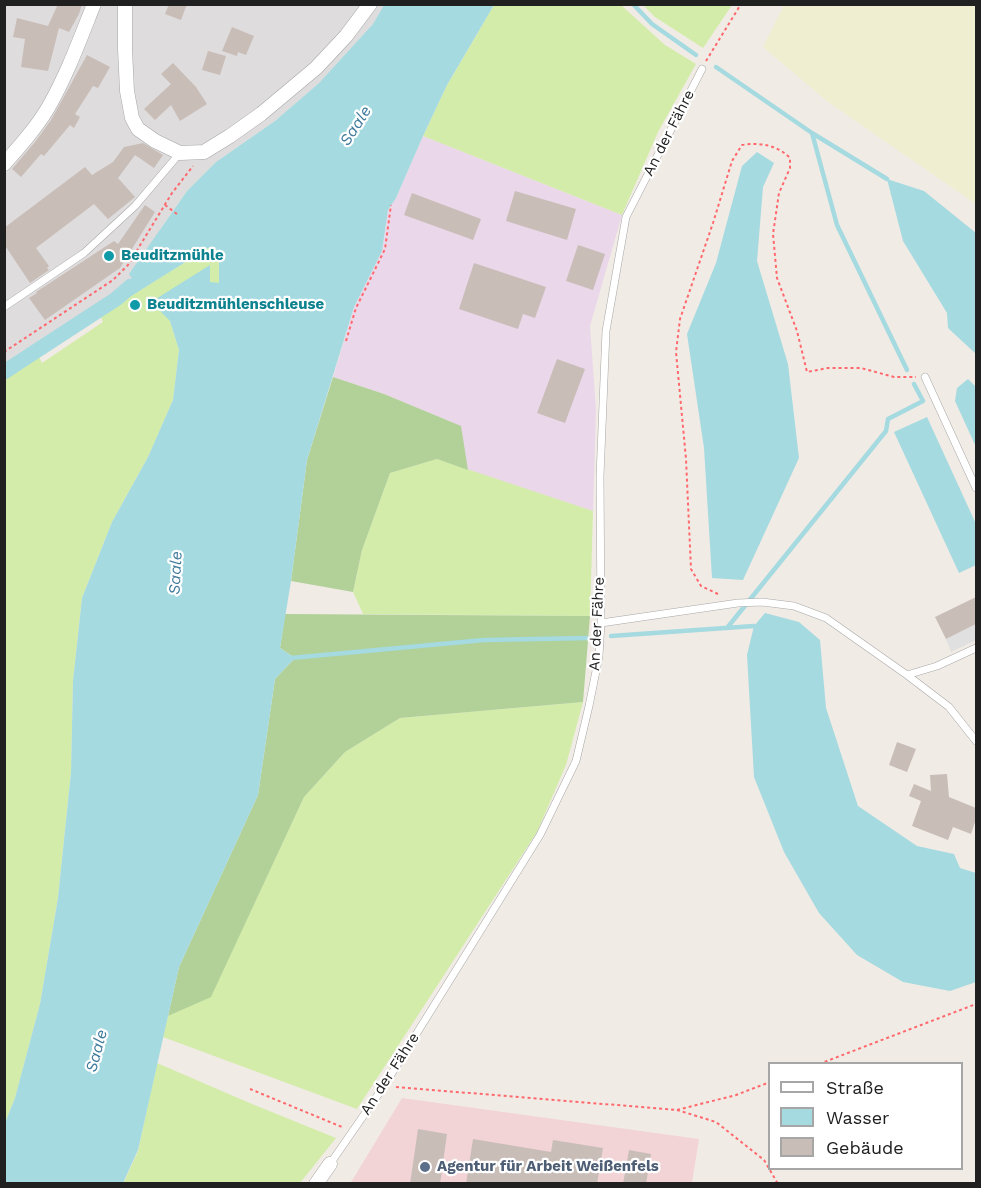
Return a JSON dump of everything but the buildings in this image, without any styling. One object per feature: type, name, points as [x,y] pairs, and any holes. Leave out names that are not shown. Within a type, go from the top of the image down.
[{"type":"street","points":[[4,164],[24,142],[48,108],[74,55],[94,4]]},
{"type":"street","points":[[125,4],[127,80],[132,118],[138,129],[155,141],[180,153],[204,152],[261,114],[316,69],[346,36],[370,4]]},
{"type":"street","points":[[316,1184],[330,1164]]},
{"type":"lane","name":"An der Fähre","points":[[330,1164],[384,1086],[540,836],[576,761],[590,706],[599,656],[601,622],[600,477],[606,331],[626,217],[702,69]]},
{"type":"lane","points":[[4,307],[84,253],[135,206],[180,153]]},
{"type":"lane","points":[[925,377],[976,488]]},
{"type":"lane","points":[[601,622],[739,603],[762,602],[794,606],[826,618],[907,675],[949,707],[976,741]]},
{"type":"lane","points":[[907,675],[937,666],[976,648]]},
{"type":"path","points":[[712,52],[741,4]]},
{"type":"path","points":[[739,603],[701,586],[691,568],[686,459],[676,352],[680,319],[732,161],[742,145],[755,143],[782,150],[790,158],[790,168],[779,193],[773,234],[777,278],[797,331],[807,372],[828,368],[861,368],[894,376],[925,377]]},
{"type":"path","points":[[4,352],[114,279],[128,265],[172,192],[204,152]]},
{"type":"path","points":[[165,205],[177,214]]},
{"type":"path","points":[[346,341],[356,308],[385,249],[391,205]]},
{"type":"path","points":[[824,1062],[976,1004]]},
{"type":"path","points":[[677,1110],[736,1095],[768,1083]]},
{"type":"path","points":[[384,1086],[677,1110],[716,1122],[764,1160],[768,1167]]},
{"type":"path","points":[[250,1089],[352,1131]]},
{"type":"path","points":[[770,1170],[778,1184]]},
{"type":"shaded area","points":[[5,5],[384,5],[373,24],[319,83],[275,121],[216,162],[187,191],[161,228],[133,279],[19,356],[5,363]]},
{"type":"shaded area","points":[[784,5],[976,5],[976,204],[828,102],[763,47]]},
{"type":"shaded area","points":[[423,136],[622,215],[590,326],[596,410],[593,511],[468,470],[460,426],[384,394],[333,377],[354,307],[382,251],[388,210],[396,198]]},
{"type":"shaded area","points":[[976,624],[976,640],[951,652],[946,639]]},
{"type":"shaded area","points":[[402,1098],[699,1139],[692,1183],[350,1184]]},
{"type":"green space","points":[[494,5],[621,5],[665,45],[696,64],[658,132],[622,215],[423,136],[447,85]]},
{"type":"green space","points":[[643,5],[732,5],[703,48],[655,17]]},
{"type":"green space","points":[[208,248],[219,251],[219,283],[210,283],[209,266],[170,321],[179,350],[173,400],[148,457],[112,522],[82,598],[73,681],[71,772],[58,898],[40,1004],[15,1098],[5,1123],[5,380],[39,357],[42,363],[103,322],[100,315]]},
{"type":"green space","points":[[333,377],[384,394],[461,426],[468,470],[437,459],[390,473],[362,550],[353,592],[291,581],[307,460]]},
{"type":"green space","points":[[437,459],[593,511],[590,616],[363,614],[353,592],[362,550],[390,473]]},
{"type":"green space","points":[[285,614],[590,616],[583,702],[400,718],[345,752],[304,797],[211,997],[168,1016],[179,967],[258,795],[275,679],[295,658],[280,648]]},
{"type":"green space","points":[[583,702],[566,765],[537,832],[357,1109],[163,1037],[168,1016],[211,996],[304,797],[345,752],[400,718]]},
{"type":"green space","points":[[157,1063],[336,1138],[300,1183],[123,1184],[138,1151]]},
{"type":"water","name":"Saale","points":[[384,5],[494,5],[447,85],[396,198],[388,210],[382,251],[354,307],[307,460],[280,648],[295,658],[275,679],[258,795],[179,967],[138,1150],[123,1183],[5,1183],[5,1123],[15,1098],[40,1004],[58,898],[71,772],[73,681],[82,598],[112,522],[148,457],[173,400],[179,350],[170,321],[151,302],[210,265],[210,282],[219,283],[219,251],[208,248],[120,303],[112,294],[133,280],[129,274],[187,191],[216,162],[275,121],[319,83],[373,24]]},
{"type":"water","points":[[757,152],[774,163],[763,187],[757,261],[788,364],[799,458],[743,580],[712,578],[704,448],[687,334],[716,263],[742,166]]},
{"type":"water","points":[[887,179],[924,191],[976,233],[976,354],[948,328],[947,313],[903,241]]},
{"type":"water","points":[[19,356],[26,366],[5,380],[5,363]]},
{"type":"water","points":[[968,379],[976,387],[976,447],[955,401],[957,388]]},
{"type":"water","points":[[927,417],[976,524],[976,565],[959,573],[894,432]]},
{"type":"water","points":[[765,613],[799,622],[820,640],[826,708],[858,806],[917,846],[954,854],[960,868],[976,873],[976,982],[950,991],[903,982],[857,955],[819,913],[784,852],[754,777],[747,655],[754,626]]},
{"type":"waterway","points":[[633,4],[652,24],[696,55]]},
{"type":"waterway","points":[[716,67],[812,133],[887,179]]},
{"type":"waterway","points":[[812,133],[837,225],[907,370]]},
{"type":"waterway","points":[[4,372],[116,299],[131,286]]},
{"type":"waterway","points":[[727,628],[886,431],[888,419],[923,401],[914,384]]},
{"type":"waterway","points":[[611,636],[754,626]]},
{"type":"waterway","points":[[291,658],[484,640],[588,638]]},
{"type":"place","name":"Beuditzmühle","points":[[109,256]]},
{"type":"place","name":"Beuditzmühlenschleuse","points":[[135,305]]},
{"type":"place","name":"Agentur für Arbeit Weißenfels","points":[[425,1167]]}]
